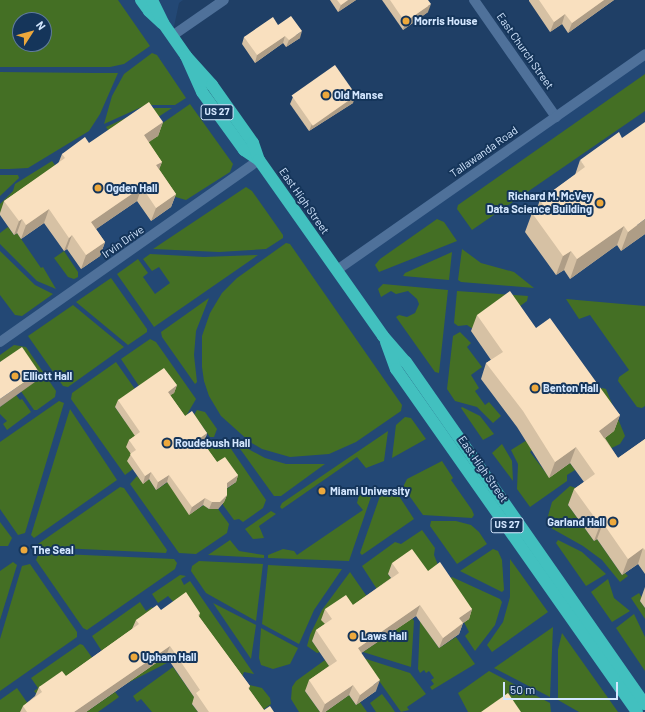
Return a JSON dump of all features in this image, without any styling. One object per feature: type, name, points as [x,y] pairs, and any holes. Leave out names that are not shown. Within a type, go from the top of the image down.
[{"type":"highway","name":"East High Street","points":[[141,0],[149,12],[163,23]]},
{"type":"highway","name":"East High Street","points":[[152,0],[163,23],[186,56],[212,85],[253,143],[259,160],[383,336],[406,362],[645,704]]},
{"type":"highway","name":"East High Street","points":[[383,336],[396,369],[637,712]]},
{"type":"street","points":[[172,36],[224,0]]},
{"type":"street","name":"East Church Street","points":[[474,0],[556,116]]},
{"type":"street","name":"Tallawanda Road","points":[[337,270],[645,54]]},
{"type":"street","name":"Irvin Drive","points":[[0,342],[259,160]]},
{"type":"shaded area","name":"Miami University","points":[[0,0],[183,0],[179,3],[172,36],[202,92],[338,270],[645,54],[645,712],[0,712]]},
{"type":"green space","points":[[0,0],[118,0],[150,46],[124,64],[110,67],[0,67]]},
{"type":"green space","points":[[152,53],[157,55],[186,98],[175,105],[146,105],[104,124],[112,96],[124,74]]},
{"type":"green space","points":[[0,72],[118,73],[100,114],[89,131],[28,168],[0,169]]},
{"type":"green space","points":[[645,74],[645,111],[472,230],[457,209],[458,205]]},
{"type":"green space","points":[[190,104],[233,164],[230,172],[186,200],[172,196],[133,153],[154,129]]},
{"type":"green space","points":[[147,108],[172,108],[149,123],[113,137],[106,127]]},
{"type":"green space","points":[[52,161],[60,172],[0,214],[0,204],[13,191],[15,184]]},
{"type":"green space","points":[[0,175],[18,175],[19,178],[0,196]]},
{"type":"green space","points":[[246,187],[252,191],[283,235],[283,238],[266,249],[219,252],[153,249]]},
{"type":"green space","points":[[437,219],[444,222],[457,241],[379,272],[375,265],[380,259]]},
{"type":"green space","points":[[8,227],[14,235],[17,233],[41,268],[43,267],[56,289],[37,281],[0,244],[0,233]]},
{"type":"green space","points":[[286,243],[290,244],[402,405],[401,411],[356,442],[329,454],[290,457],[262,449],[250,442],[221,416],[209,396],[204,381],[202,367],[202,336],[210,313],[222,293],[237,278]]},
{"type":"green space","points":[[462,249],[481,263],[514,272],[534,288],[461,282],[458,280]]},
{"type":"green space","points":[[0,251],[35,285],[53,294],[22,316],[15,315],[0,295]]},
{"type":"green space","points":[[64,251],[78,272],[78,277],[74,279],[68,277],[54,258]]},
{"type":"green space","points":[[452,252],[449,280],[403,276],[405,273]]},
{"type":"green space","points":[[150,254],[204,257],[258,255],[154,327],[117,274],[138,259],[148,273],[143,277],[155,294],[170,283],[159,267],[152,271],[143,259]]},
{"type":"green space","points":[[111,278],[147,329],[147,332],[128,345],[76,302]]},
{"type":"green space","points":[[383,284],[448,290],[439,373],[435,372],[396,317],[399,315],[407,317],[415,313],[419,304],[417,299],[408,291],[396,294],[391,291],[381,297],[378,289]]},
{"type":"green space","points":[[457,291],[528,296],[527,301],[509,314],[473,329],[467,325],[458,326],[454,323]]},
{"type":"green space","points":[[209,298],[196,331],[194,355],[197,382],[195,384],[162,337],[161,332]]},
{"type":"green space","points":[[566,299],[645,306],[645,406],[642,408],[637,407],[618,381],[619,377],[629,370],[590,315],[579,319]]},
{"type":"green space","points":[[73,305],[124,347],[68,387],[63,386],[28,336]]},
{"type":"green space","points":[[460,332],[471,343],[467,347],[482,367],[471,375],[479,388],[475,391],[485,405],[489,402],[501,416],[493,423],[477,407],[455,401],[447,389],[453,336]]},
{"type":"green space","points":[[150,339],[156,342],[196,399],[182,423],[141,389],[121,359]]},
{"type":"green space","points":[[14,345],[26,347],[56,391],[55,397],[37,410],[34,410],[0,361],[0,355]]},
{"type":"green space","points":[[116,362],[137,392],[115,407],[127,424],[145,434],[133,457],[133,469],[125,475],[71,399],[72,393]]},
{"type":"green space","points":[[602,388],[606,389],[625,436],[620,444],[599,454],[590,397]]},
{"type":"green space","points":[[16,395],[20,400],[22,399],[31,412],[7,430],[3,424],[7,421],[0,414],[0,407]]},
{"type":"green space","points":[[59,401],[64,403],[25,533],[18,535],[0,509],[0,442]]},
{"type":"green space","points":[[462,407],[480,416],[494,434],[483,440],[461,408]]},
{"type":"green space","points":[[70,409],[117,480],[34,538],[31,535]]},
{"type":"green space","points":[[197,410],[205,412],[217,429],[214,437],[210,437],[194,415]]},
{"type":"green space","points":[[405,417],[411,418],[426,439],[392,458],[396,425]]},
{"type":"green space","points":[[388,431],[384,461],[366,468],[357,457],[282,509],[280,507],[282,503]]},
{"type":"green space","points":[[205,440],[227,443],[266,500],[263,508],[243,522],[239,519],[234,520],[223,505],[222,492],[236,482],[215,470],[197,445]]},
{"type":"green space","points":[[527,440],[533,449],[530,452],[549,477],[570,463],[575,470],[567,475],[567,481],[530,507],[517,489],[518,464],[511,450]]},
{"type":"green space","points":[[239,444],[265,458],[286,464],[325,464],[281,496],[274,496],[238,446]]},
{"type":"green space","points":[[502,444],[512,461],[513,481],[492,453]]},
{"type":"green space","points":[[442,461],[453,478],[451,480],[472,510],[474,515],[472,518],[423,515],[403,487],[407,479]]},
{"type":"green space","points":[[137,476],[143,483],[149,479],[156,490],[175,477],[177,496],[189,514],[204,505],[209,509],[218,509],[229,524],[227,533],[196,554],[179,553],[130,484]]},
{"type":"green space","points":[[570,486],[576,488],[568,505],[594,541],[597,539],[622,575],[625,573],[628,576],[620,582],[602,560],[583,546],[551,528],[548,516],[552,502]]},
{"type":"green space","points":[[120,487],[124,488],[167,550],[166,553],[39,547],[38,544]]},
{"type":"green space","points":[[371,487],[374,488],[349,561],[268,558],[268,555],[283,549],[294,551],[297,555],[363,510],[357,503],[359,495]]},
{"type":"green space","points":[[386,490],[397,493],[414,519],[362,555],[360,553],[380,496]]},
{"type":"green space","points":[[271,511],[276,514],[259,526],[264,538],[253,539],[245,529]]},
{"type":"green space","points":[[431,521],[456,521],[471,525],[479,532],[487,544],[457,564],[430,526]]},
{"type":"green space","points":[[0,522],[12,538],[8,546],[0,546]]},
{"type":"green space","points":[[422,530],[435,548],[434,555],[440,570],[388,574],[395,584],[380,594],[362,566],[395,542],[401,544]]},
{"type":"green space","points":[[230,540],[239,551],[264,555],[264,558],[208,555]]},
{"type":"green space","points":[[558,540],[582,552],[606,574],[586,586],[556,543]]},
{"type":"green space","points":[[493,549],[498,551],[502,560],[504,590],[502,592],[460,571]]},
{"type":"green space","points":[[39,553],[174,559],[177,563],[175,569],[87,630],[83,628],[36,560]]},
{"type":"green space","points":[[510,559],[548,612],[492,652],[487,645],[503,622],[510,597]]},
{"type":"green space","points":[[199,561],[263,564],[256,621],[206,593],[191,571],[192,566]]},
{"type":"green space","points":[[13,562],[17,565],[0,620],[0,571]]},
{"type":"green space","points":[[30,564],[77,632],[77,637],[0,691],[0,639],[22,566]]},
{"type":"green space","points":[[268,565],[342,569],[314,610],[299,644],[262,624]]},
{"type":"green space","points":[[350,572],[370,601],[312,641],[320,652],[317,653],[307,646],[310,635],[322,610]]},
{"type":"green space","points":[[180,575],[186,576],[181,579],[184,585],[190,581],[254,674],[244,672],[242,677],[168,596],[158,603],[152,594]]},
{"type":"green space","points":[[452,577],[500,599],[502,602],[495,625],[475,651],[465,636],[469,632],[444,583]]},
{"type":"green space","points":[[608,579],[614,598],[630,611],[612,622],[591,592]]},
{"type":"green space","points":[[639,593],[643,599],[640,601],[645,608],[645,619],[631,598]]},
{"type":"green space","points":[[140,602],[146,611],[152,607],[156,613],[105,656],[92,636]]},
{"type":"green space","points":[[213,603],[256,625],[251,659]]},
{"type":"green space","points":[[634,614],[645,637],[645,671],[616,628]]},
{"type":"green space","points":[[412,618],[414,621],[411,667],[363,652]]},
{"type":"green space","points":[[420,621],[439,648],[456,637],[475,664],[432,690],[430,687],[434,684],[431,680],[434,678],[429,671],[426,673],[424,670],[420,673],[418,669]]},
{"type":"green space","points":[[553,627],[550,697],[494,668]]},
{"type":"green space","points":[[261,628],[298,648],[290,664],[273,669],[261,665],[259,658]]},
{"type":"green space","points":[[562,633],[618,712],[579,712],[558,700],[558,650]]},
{"type":"green space","points":[[80,644],[83,645],[96,663],[38,696],[34,691],[38,688],[31,678]]},
{"type":"green space","points":[[171,653],[174,659],[124,685],[121,678]]},
{"type":"green space","points":[[363,658],[410,673],[426,694],[407,707],[409,710],[401,712]]},
{"type":"green space","points":[[325,660],[333,671],[305,691],[320,712],[299,712],[291,699],[292,687],[296,681]]},
{"type":"green space","points":[[173,667],[197,701],[192,704],[198,712],[152,712],[141,699],[137,702],[133,696]]},
{"type":"green space","points":[[489,671],[550,703],[551,712],[468,712],[458,693]]},
{"type":"green space","points":[[245,684],[262,688],[270,698],[271,704],[260,712]]},
{"type":"green space","points":[[17,688],[31,708],[25,712],[0,712],[0,700]]},
{"type":"green space","points":[[115,692],[119,697],[98,712],[86,712]]},
{"type":"green space","points":[[382,694],[395,712],[376,712],[370,703]]},
{"type":"green space","points":[[349,695],[356,705],[360,702],[367,712],[325,712]]},
{"type":"building","points":[[337,0],[348,0],[341,5]]},
{"type":"building","points":[[390,0],[428,0],[431,4],[405,22]]},
{"type":"building","points":[[539,0],[604,0],[572,23],[565,14],[554,22]]},
{"type":"building","points":[[291,16],[302,31],[289,40],[285,36],[257,55],[244,37],[273,17],[278,25]]},
{"type":"building","name":"Old Manse","points":[[335,65],[356,95],[313,126],[292,95]]},
{"type":"building","name":"Ogden Hall","points":[[149,102],[163,122],[144,135],[162,162],[156,165],[176,194],[156,208],[142,187],[91,222],[105,242],[86,255],[72,235],[69,238],[49,209],[26,225],[22,219],[19,221],[4,201],[65,158],[62,154],[85,137],[89,143]]},
{"type":"building","name":"Richard M. McVey Data Science Building","points":[[645,122],[645,219],[628,232],[624,226],[577,259],[571,251],[563,256],[532,213],[543,205],[540,200],[585,167],[580,160],[619,132],[622,138]]},
{"type":"building","points":[[510,291],[536,328],[550,318],[620,415],[599,431],[618,458],[645,439],[645,550],[643,548],[628,559],[603,523],[600,525],[574,489],[595,474],[576,447],[555,462],[523,411],[486,363],[503,352],[477,315]]},
{"type":"building","name":"Elliott Hall","points":[[22,347],[39,372],[0,399],[0,362]]},
{"type":"building","name":"Roudebush Hall","points":[[164,368],[177,385],[168,392],[185,416],[192,411],[207,433],[200,438],[217,462],[225,457],[238,475],[227,483],[227,495],[220,502],[212,502],[205,498],[192,507],[169,475],[158,482],[151,472],[145,476],[130,454],[136,450],[129,440],[140,432],[118,400]]},
{"type":"building","name":"Laws Hall","points":[[412,549],[428,571],[440,562],[472,609],[459,618],[463,623],[443,638],[420,605],[358,648],[380,680],[360,695],[353,685],[325,704],[309,680],[337,661],[316,630],[332,619],[325,609],[346,595],[353,605],[399,573],[392,563]]},
{"type":"building","name":"Upham Hall","points":[[186,592],[200,613],[198,615],[250,686],[248,688],[264,710],[270,706],[274,712],[209,712],[196,693],[200,690],[170,646],[74,712],[27,712],[23,706],[42,692],[39,687],[62,671],[66,676],[139,624],[136,620],[157,605],[161,610]]},
{"type":"building","points":[[508,693],[521,712],[481,712]]},
{"type":"place","name":"Morris House","points":[[406,21]]},
{"type":"place","name":"Old Manse","points":[[326,95]]},
{"type":"place","name":"Ogden Hall","points":[[98,188]]},
{"type":"place","name":"Richard M. McVey Data Science Building","points":[[600,203]]},
{"type":"place","name":"Elliott Hall","points":[[15,376]]},
{"type":"place","name":"Benton Hall","points":[[535,388]]},
{"type":"place","name":"Roudebush Hall","points":[[167,443]]},
{"type":"place","name":"Miami University","points":[[322,491]]},
{"type":"place","name":"Garland Hall","points":[[613,522]]},
{"type":"place","name":"The Seal","points":[[24,550]]},
{"type":"place","name":"Laws Hall","points":[[353,636]]},
{"type":"place","name":"Upham Hall","points":[[134,657]]}]
